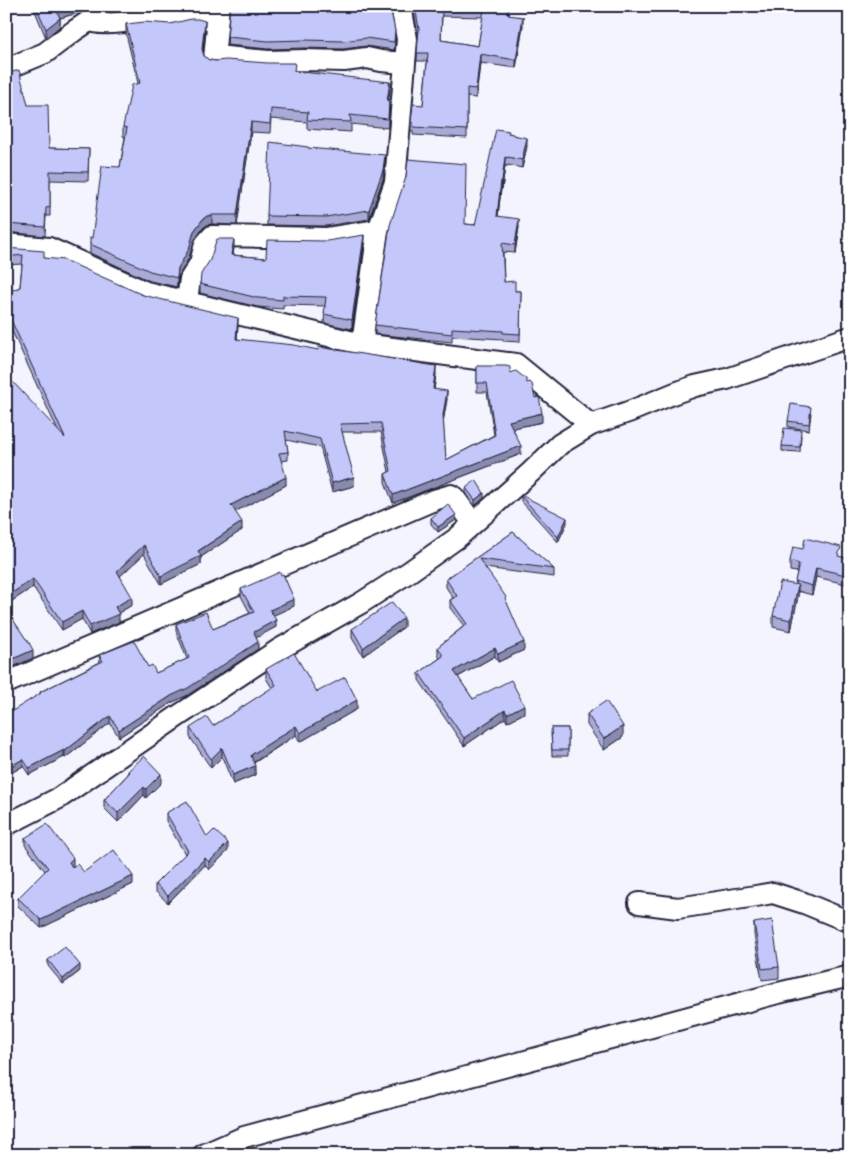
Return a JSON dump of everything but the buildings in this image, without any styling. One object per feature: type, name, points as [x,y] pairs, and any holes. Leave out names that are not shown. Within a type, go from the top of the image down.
[{"type":"street","points":[[362,344],[378,230],[395,182],[406,39],[402,6]]},
{"type":"street","points":[[6,69],[45,53],[74,31],[92,14],[97,23],[108,24],[152,20],[165,22],[194,16],[218,14],[214,59],[226,56],[268,61],[344,61],[367,58],[404,62]]},
{"type":"street","points":[[186,301],[190,279],[200,263],[205,244],[212,236],[327,238],[378,230]]},
{"type":"street","points":[[6,244],[49,248],[146,292],[362,344],[516,364],[591,425]]},
{"type":"street","points":[[6,825],[59,798],[278,650],[361,603],[409,572],[458,538],[560,444],[591,425],[674,393],[727,379],[850,337]]},
{"type":"street","points":[[6,683],[434,500],[451,495],[474,523]]},
{"type":"street","points":[[639,903],[678,908],[773,893],[804,903],[850,922]]},
{"type":"street","points":[[203,1155],[244,1137],[774,994],[850,976]]}]
